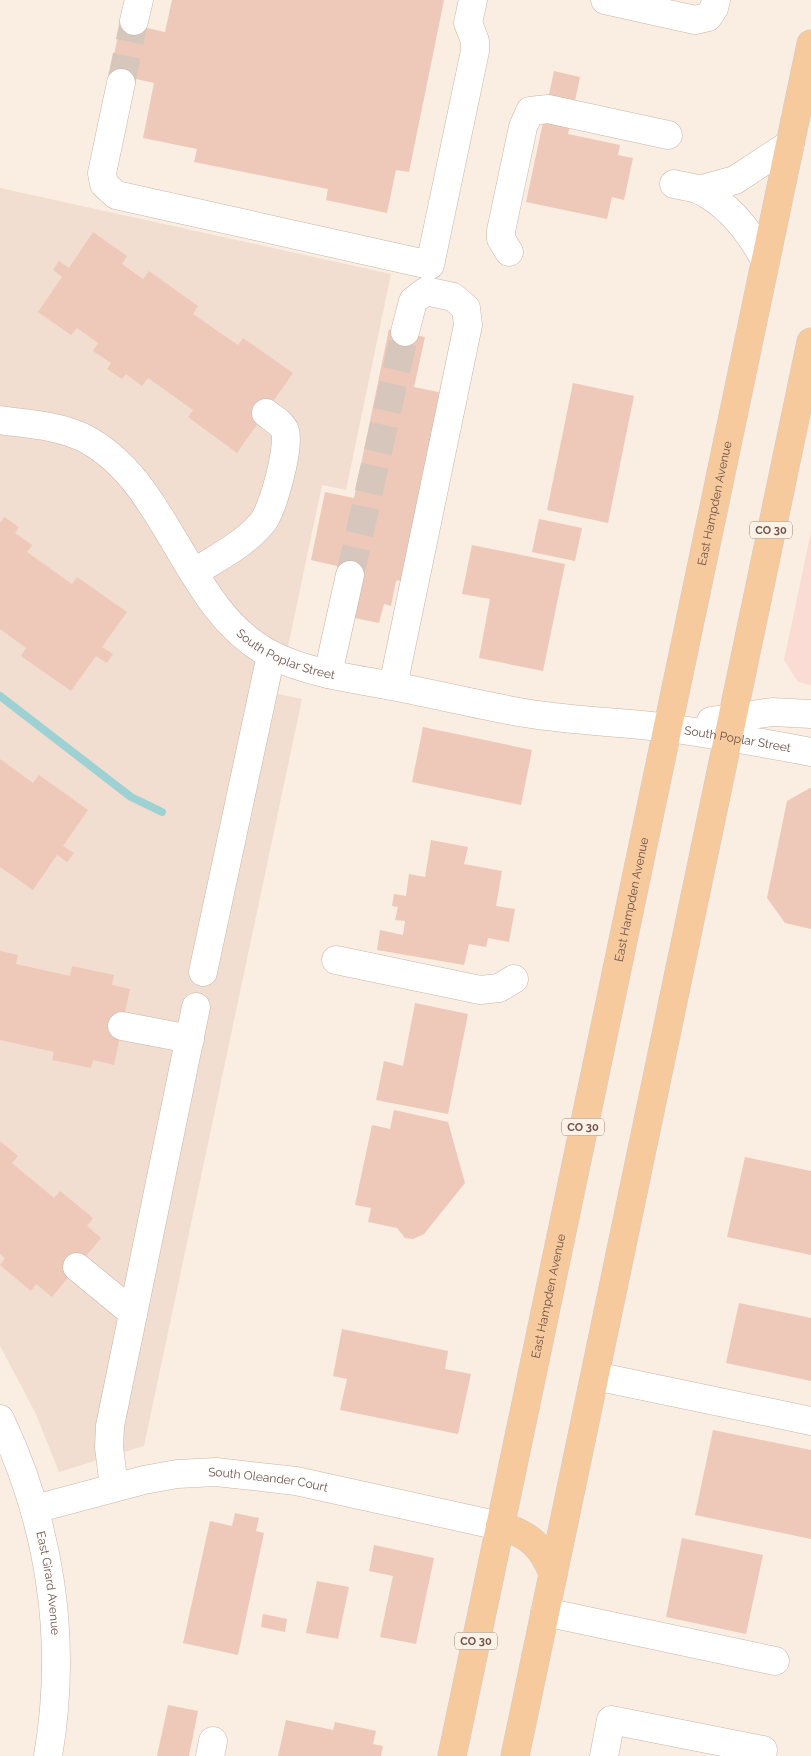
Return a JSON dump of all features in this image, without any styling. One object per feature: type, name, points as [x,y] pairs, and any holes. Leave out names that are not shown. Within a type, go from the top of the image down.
[{"type":"main road","name":"East Hampden Avenue","points":[[452,1756],[666,728],[811,44]]},
{"type":"main road","name":"CO 30","points":[[515,1756],[811,342]]},
{"type":"main road","points":[[500,1526],[520,1533],[537,1544],[547,1557],[553,1574]]},
{"type":"street","points":[[121,83],[102,173],[104,184],[116,195],[430,265],[475,51],[475,41],[468,24],[473,0]]},
{"type":"street","points":[[605,0],[695,20],[708,17],[714,8],[716,0]]},
{"type":"street","points":[[509,252],[501,239],[500,231],[523,127],[530,112],[548,109],[668,135]]},
{"type":"street","points":[[765,260],[757,244],[739,222],[723,207],[686,187],[735,180],[790,144]]},
{"type":"street","points":[[393,686],[468,325],[466,308],[453,297],[426,291],[413,301],[404,332]]},
{"type":"street","points":[[194,573],[255,530],[270,512],[275,498],[286,442],[283,428],[266,413]]},
{"type":"street","name":"South Poplar Street","points":[[0,420],[60,430],[79,436],[100,448],[126,472],[138,487],[226,618],[245,636],[271,655],[328,674],[526,713],[592,722],[666,728],[730,728],[811,752]]},
{"type":"street","points":[[328,674],[350,575]]},
{"type":"street","points":[[203,972],[271,655]]},
{"type":"street","name":"South Poplar Street","points":[[730,728],[772,712],[811,714]]},
{"type":"street","points":[[336,960],[480,990],[499,988],[514,979]]},
{"type":"street","points":[[114,1487],[109,1453],[109,1433],[196,1007]]},
{"type":"street","points":[[122,1026],[190,1039]]},
{"type":"street","points":[[77,1266],[133,1313]]},
{"type":"street","points":[[594,1376],[811,1421]]},
{"type":"street","name":"East Girard Avenue","points":[[0,1419],[22,1470],[35,1509],[51,1583],[56,1643],[55,1705],[48,1756]]},
{"type":"street","name":"South Oleander Court","points":[[35,1509],[114,1487],[190,1473],[247,1474],[296,1481],[500,1526]]},
{"type":"street","points":[[545,1612],[775,1661]]},
{"type":"street","points":[[604,1756],[612,1720],[763,1750],[762,1756]]},
{"type":"shaded area","points":[[0,188],[391,274],[346,490],[322,485],[278,694],[302,699],[144,1446],[59,1472],[35,1412],[0,1346]]},
{"type":"shaded area","points":[[811,532],[811,685],[798,682],[784,660]]},
{"type":"building","points":[[172,0],[444,0],[409,172],[396,170],[387,213],[326,200],[328,189],[194,162],[197,149],[143,138],[154,83],[110,73],[121,22],[165,32]]},
{"type":"building","points":[[554,71],[580,77],[568,134],[620,145],[618,155],[633,158],[624,200],[612,197],[607,219],[526,202]]},
{"type":"building","points":[[93,232],[127,256],[122,264],[143,279],[149,271],[198,306],[193,314],[238,345],[243,338],[293,373],[237,453],[188,417],[193,410],[148,378],[142,386],[126,374],[122,379],[107,369],[111,363],[93,351],[98,343],[77,328],[71,335],[38,312],[62,277],[53,270],[59,261],[69,268]]},
{"type":"building","points":[[389,329],[425,337],[414,387],[443,393],[404,580],[396,581],[391,606],[384,604],[379,623],[350,617],[350,575],[337,566],[311,560],[325,492],[354,498]]},
{"type":"building","points":[[573,383],[634,396],[608,523],[547,510]]},
{"type":"building","points":[[4,517],[19,527],[15,533],[32,545],[27,552],[72,584],[77,577],[127,612],[102,647],[113,654],[107,663],[96,656],[71,691],[21,656],[26,648],[0,629],[0,523]]},
{"type":"building","points":[[539,519],[582,528],[575,561],[532,552]]},
{"type":"building","points":[[472,545],[565,564],[543,671],[479,658],[490,599],[462,594]]},
{"type":"building","points":[[423,727],[532,750],[521,805],[412,782]]},
{"type":"building","points":[[0,759],[33,783],[39,775],[88,810],[63,846],[74,853],[67,862],[57,855],[33,890],[0,867]]},
{"type":"building","points":[[810,788],[811,929],[785,923],[767,898],[787,801]]},
{"type":"building","points":[[431,840],[468,847],[464,864],[502,871],[496,906],[515,909],[509,942],[488,938],[486,947],[469,944],[464,965],[377,950],[380,930],[403,935],[405,921],[395,920],[398,907],[392,906],[394,894],[406,896],[409,874],[425,877]]},
{"type":"building","points":[[0,951],[18,955],[16,964],[70,976],[72,966],[114,975],[112,985],[130,989],[114,1065],[93,1060],[91,1068],[52,1060],[54,1052],[0,1040]]},
{"type":"building","points":[[415,1003],[468,1014],[448,1114],[376,1100],[384,1061],[403,1066]]},
{"type":"building","points":[[394,1110],[448,1122],[465,1183],[424,1234],[413,1239],[405,1238],[397,1228],[368,1222],[371,1208],[355,1205],[372,1125],[390,1129]]},
{"type":"building","points":[[0,1141],[18,1156],[12,1163],[54,1198],[60,1191],[93,1218],[87,1226],[101,1238],[52,1297],[36,1284],[31,1291],[0,1265],[5,1258],[0,1254]]},
{"type":"building","points":[[745,1157],[811,1171],[811,1255],[727,1237]]},
{"type":"building","points":[[739,1303],[811,1318],[811,1381],[726,1363]]},
{"type":"building","points":[[342,1329],[448,1351],[445,1369],[471,1374],[458,1434],[340,1410],[347,1379],[333,1376]]},
{"type":"building","points":[[713,1430],[811,1450],[811,1539],[695,1515]]},
{"type":"building","points":[[235,1513],[259,1518],[256,1531],[264,1533],[238,1655],[183,1643],[210,1521],[232,1526]]},
{"type":"building","points":[[682,1538],[763,1555],[746,1634],[666,1617]]},
{"type":"building","points":[[374,1545],[434,1558],[416,1644],[380,1637],[393,1576],[369,1571]]},
{"type":"building","points":[[317,1581],[349,1587],[338,1639],[306,1633]]},
{"type":"building","points":[[263,1614],[287,1619],[285,1632],[261,1627]]},
{"type":"building","points":[[168,1705],[198,1711],[189,1756],[157,1756]]},
{"type":"building","points":[[286,1720],[333,1730],[335,1722],[376,1731],[373,1744],[383,1746],[381,1756],[278,1756]]},
{"type":"waterway","points":[[0,696],[131,797],[162,812]]},
{"type":"tunnel","points":[[121,83],[134,21]]},
{"type":"tunnel","points":[[350,575],[405,332]]}]
